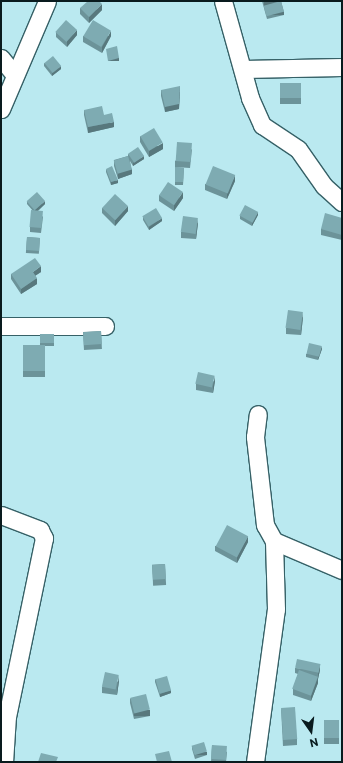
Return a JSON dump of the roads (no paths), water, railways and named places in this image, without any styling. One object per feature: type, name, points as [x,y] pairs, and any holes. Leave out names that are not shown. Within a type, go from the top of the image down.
[{"type":"street","points":[[1,109],[14,74],[47,1]]},
{"type":"street","points":[[223,1],[243,69],[262,125],[298,149],[324,186],[342,202]]},
{"type":"street","points":[[1,58],[14,74]]},
{"type":"street","points":[[243,69],[342,67]]},
{"type":"street","points":[[1,326],[104,326]]},
{"type":"street","points":[[254,762],[276,609],[274,541],[265,525],[255,437],[258,414]]},
{"type":"street","points":[[1,515],[40,530],[44,538],[6,716],[4,762]]},
{"type":"street","points":[[274,541],[342,570]]}]
